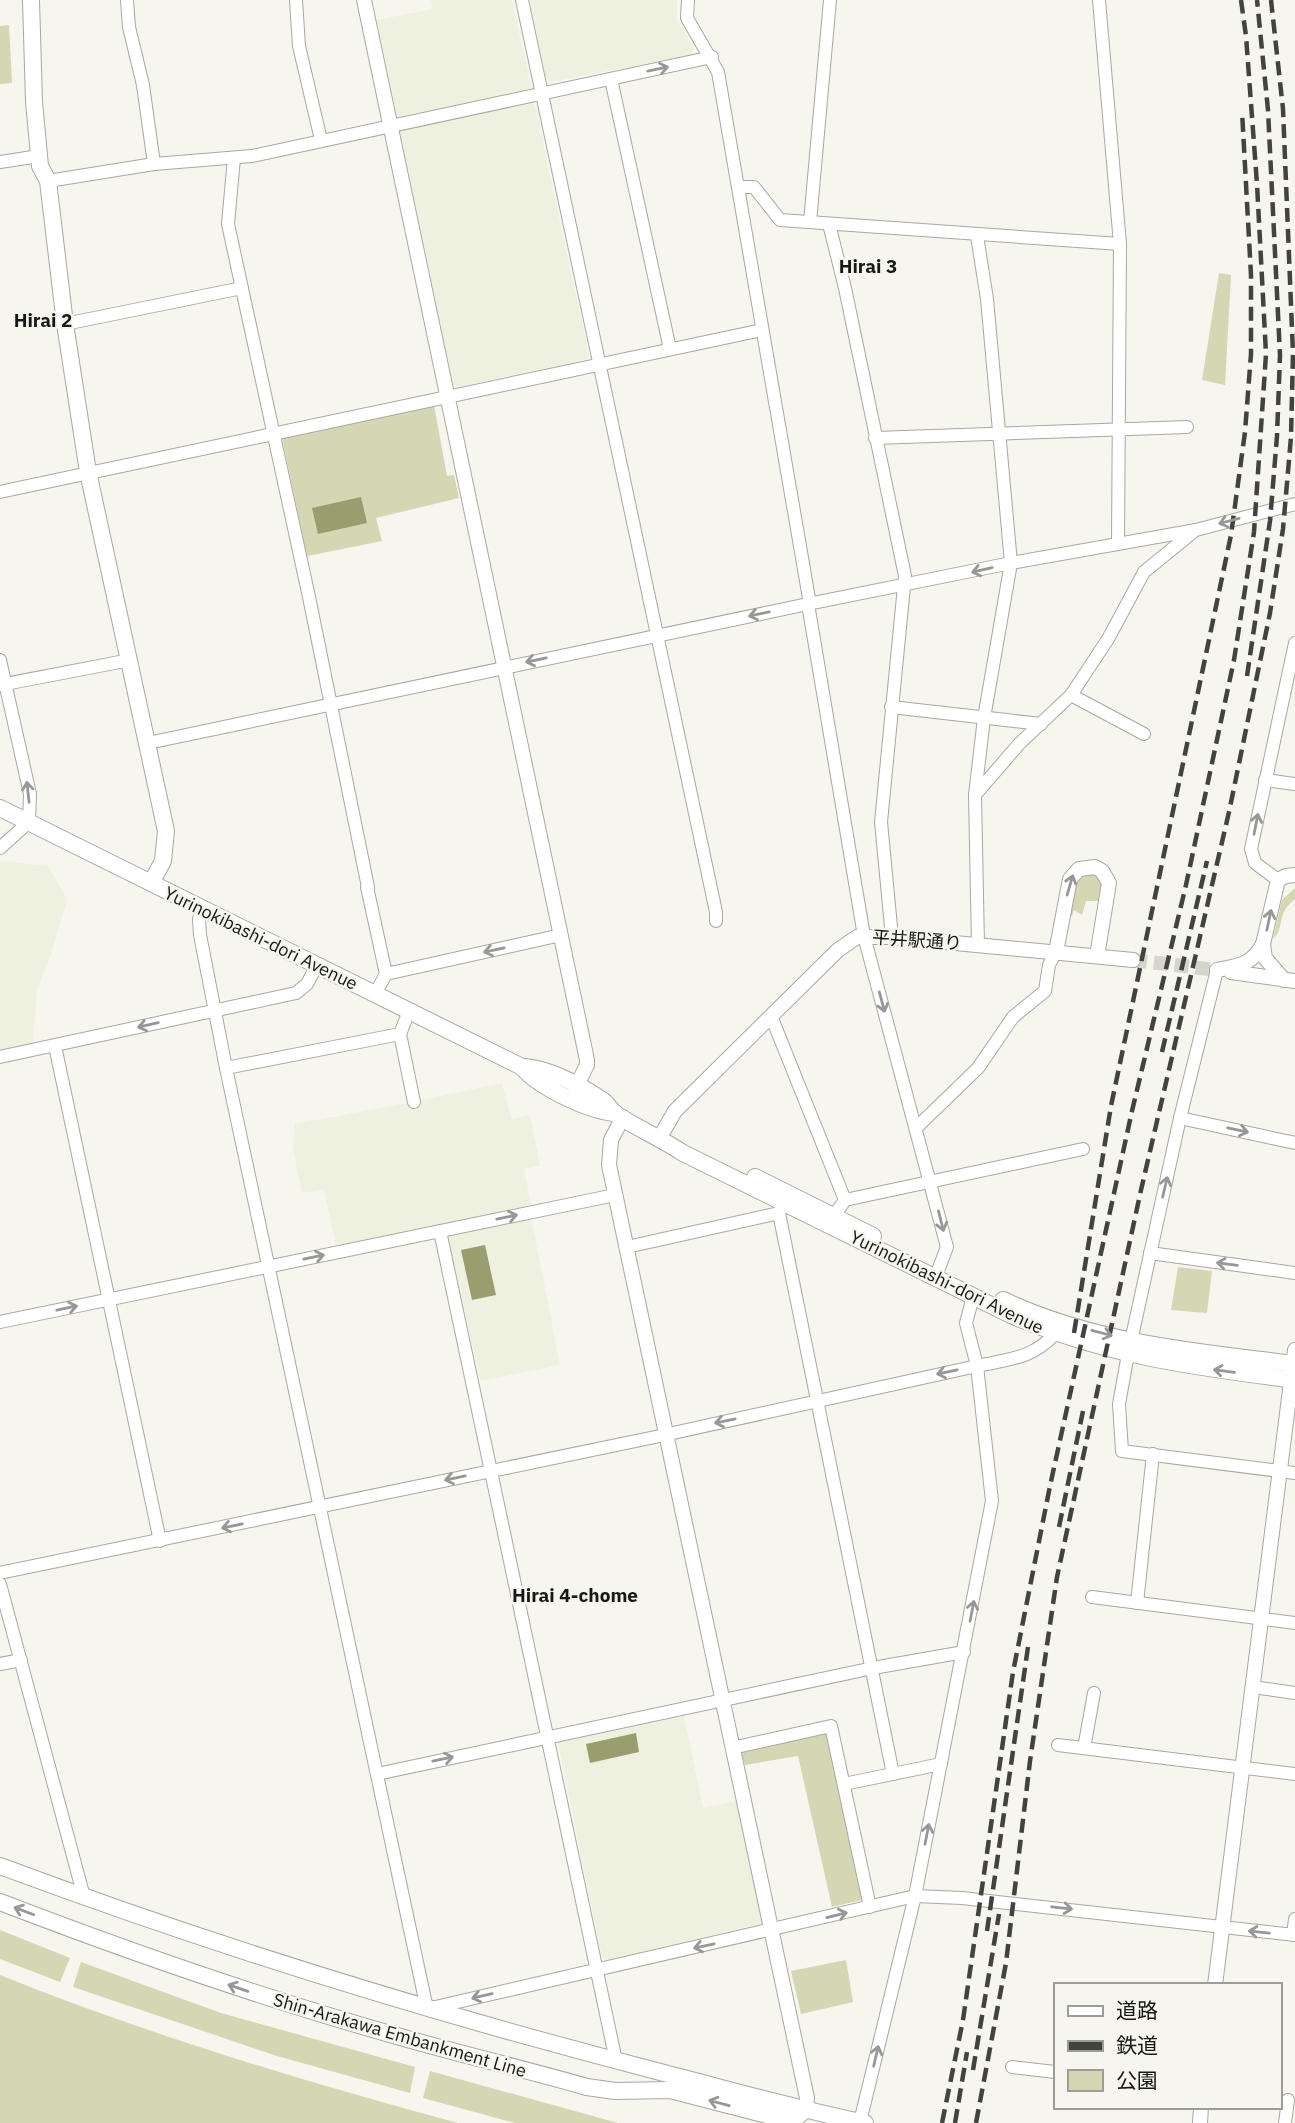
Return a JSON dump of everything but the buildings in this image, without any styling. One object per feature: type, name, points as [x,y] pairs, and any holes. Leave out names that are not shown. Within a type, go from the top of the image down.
[{"type":"main road","points":[[30,0],[33,90],[40,166],[48,181],[65,324],[88,472],[148,743],[166,840],[163,861],[151,883]]},
{"type":"main road","name":"Yurinokibashi-dori Avenue","points":[[0,808],[522,1067],[531,1078],[598,1112],[619,1115]]},
{"type":"main road","name":"Yurinokibashi-dori Avenue","points":[[522,1067],[537,1067],[603,1101],[619,1115],[780,1208],[1055,1334],[1130,1348],[1179,1349],[1294,1368]]},
{"type":"main road","name":"Yurinokibashi-dori Avenue","points":[[660,1137],[688,1145],[1016,1306],[1130,1348]]},
{"type":"main road","name":"Shin-Arakawa Embankment Line","points":[[0,1866],[242,1951],[427,2009],[616,2061],[862,2122]]},
{"type":"main road","name":"Shin-Arakawa Embankment Line","points":[[0,1902],[250,1992],[397,2036],[587,2087],[615,2091],[670,2090],[782,2119],[797,2117],[806,2109]]},
{"type":"street","points":[[127,0],[129,27],[143,85],[154,164]]},
{"type":"street","points":[[296,0],[299,46],[321,140]]},
{"type":"street","points":[[364,0],[587,1060],[576,1087]]},
{"type":"street","points":[[522,0],[716,920]]},
{"type":"street","points":[[688,0],[687,18],[712,57],[718,72],[864,936],[947,1247],[939,1268]]},
{"type":"street","points":[[810,222],[830,0]]},
{"type":"street","points":[[1099,0],[1120,244],[1118,543]]},
{"type":"street","points":[[48,181],[154,164],[252,156],[712,57]]},
{"type":"street","points":[[611,79],[670,349]]},
{"type":"street","points":[[0,162],[39,156]]},
{"type":"street","points":[[234,158],[228,224],[386,974],[375,994]]},
{"type":"street","points":[[739,187],[754,187],[780,220],[1120,244]]},
{"type":"street","points":[[829,224],[845,288],[905,576],[881,822],[892,937]]},
{"type":"street","points":[[977,236],[986,299],[1011,563],[984,718],[975,795],[978,945]]},
{"type":"street","points":[[65,324],[243,288]]},
{"type":"street","points":[[0,492],[762,330]]},
{"type":"street","points":[[875,438],[1187,427]]},
{"type":"street","points":[[148,743],[809,604],[1011,563],[1196,530],[1295,503]]},
{"type":"street","points":[[975,795],[1019,744],[1071,695],[1108,639],[1144,572],[1196,530]]},
{"type":"street","points":[[1278,880],[1255,863],[1251,849],[1295,643]]},
{"type":"street","points":[[0,660],[3,684],[30,794],[29,822],[0,848]]},
{"type":"street","points":[[3,684],[130,660]]},
{"type":"street","points":[[1071,695],[1144,734]]},
{"type":"street","points":[[891,707],[1041,724]]},
{"type":"street","points":[[1265,780],[1295,784]]},
{"type":"street","points":[[916,1128],[978,1068],[1013,1017],[1045,991],[1049,965],[1056,952],[1070,879],[1079,869],[1095,867],[1102,871],[1109,883],[1097,956]]},
{"type":"street","points":[[1278,880],[1295,875]]},
{"type":"street","points":[[1278,880],[1264,944],[1265,958],[1290,981]]},
{"type":"street","points":[[204,908],[199,919],[200,935],[214,1009],[427,2009],[915,1896],[962,1898],[1294,1935],[1295,1919]]},
{"type":"street","points":[[386,974],[561,935]]},
{"type":"street","name":"平井駅通り","points":[[660,1137],[675,1111],[844,946],[857,937],[892,937],[1133,960]]},
{"type":"street","points":[[1217,970],[1247,964],[1264,944]]},
{"type":"street","points":[[0,1057],[302,990],[317,965]]},
{"type":"street","points":[[1217,970],[1290,981]]},
{"type":"street","points":[[1217,970],[1180,1118],[1130,1348],[1119,1404],[1122,1451],[1288,1472]]},
{"type":"street","points":[[409,1012],[400,1034],[414,1102]]},
{"type":"street","points":[[771,1016],[845,1200]]},
{"type":"street","points":[[226,1068],[400,1034]]},
{"type":"street","points":[[55,1046],[160,1541]]},
{"type":"street","points":[[619,1115],[610,1148],[615,1195],[807,2098],[806,2109]]},
{"type":"street","points":[[1180,1118],[1295,1143]]},
{"type":"street","points":[[834,1216],[845,1200],[1083,1149]]},
{"type":"street","points":[[0,1322],[615,1195]]},
{"type":"street","points":[[626,1247],[780,1208],[893,1774]]},
{"type":"street","points":[[440,1231],[616,2061]]},
{"type":"street","points":[[1150,1253],[1295,1273]]},
{"type":"street","points":[[862,2122],[915,1896],[992,1501],[977,1366],[966,1323],[973,1297]]},
{"type":"street","points":[[0,1573],[977,1366],[1024,1355],[1041,1348],[1055,1334]]},
{"type":"street","points":[[1215,1983],[1262,1618],[1288,1472],[1294,1368]]},
{"type":"street","points":[[1137,1602],[1153,1454]]},
{"type":"street","points":[[0,1584],[85,1897]]},
{"type":"street","points":[[1092,1597],[1295,1623]]},
{"type":"street","points":[[377,1773],[873,1668],[964,1652]]},
{"type":"street","points":[[0,1664],[21,1660]]},
{"type":"street","points":[[1253,1687],[1295,1693]]},
{"type":"street","points":[[1084,1748],[1094,1693]]},
{"type":"street","points":[[732,1748],[831,1726],[870,1907]]},
{"type":"street","points":[[1058,1745],[1295,1774]]},
{"type":"street","points":[[844,1784],[941,1764]]},
{"type":"street","points":[[1012,2067],[1054,2072]]},
{"type":"street","points":[[1285,2123],[1287,2100]]},
{"type":"shaded area","points":[[431,0],[512,0],[589,355],[586,359],[458,387],[453,383],[377,20],[433,9]]},
{"type":"shaded area","points":[[530,0],[677,0],[677,21],[694,48],[691,55],[551,82],[546,79]]},
{"type":"shaded area","points":[[361,497],[367,523],[318,534],[312,508]]},
{"type":"shaded area","points":[[0,861],[48,866],[67,899],[51,955],[37,990],[33,1044],[0,1051]]},
{"type":"shaded area","points":[[502,1083],[511,1119],[530,1115],[540,1166],[524,1169],[531,1204],[511,1210],[513,1220],[531,1216],[560,1365],[481,1381],[447,1235],[506,1221],[504,1211],[336,1246],[324,1189],[302,1193],[293,1149],[295,1124]]},
{"type":"shaded area","points":[[485,1245],[496,1295],[472,1300],[461,1250]]},
{"type":"shaded area","points":[[684,1716],[703,1808],[736,1801],[762,1923],[607,1961],[602,1957],[558,1742]]},
{"type":"shaded area","points":[[636,1733],[639,1752],[590,1763],[586,1744]]},
{"type":"green space","points":[[9,25],[12,83],[0,84],[0,26]]},
{"type":"green space","points":[[1219,273],[1231,275],[1225,385],[1202,380]]},
{"type":"green space","points":[[434,405],[447,476],[454,475],[459,498],[376,518],[382,541],[307,556],[282,437]]},
{"type":"green space","points":[[1093,870],[1103,884],[1099,901],[1086,901],[1082,915],[1074,910],[1072,916],[1069,915],[1076,878]]},
{"type":"green space","points":[[1295,888],[1295,899],[1285,910],[1277,935],[1273,939],[1282,900]]},
{"type":"green space","points":[[1178,1267],[1212,1271],[1207,1313],[1171,1310]]},
{"type":"green space","points":[[828,1733],[862,1900],[832,1907],[798,1756],[745,1765],[741,1752]]},
{"type":"green space","points":[[0,1930],[70,1958],[60,1982],[0,1959]]},
{"type":"green space","points":[[846,1960],[853,2002],[801,2014],[791,1971]]},
{"type":"green space","points":[[81,1962],[221,2013],[415,2067],[410,2093],[277,2056],[73,1987]]},
{"type":"green space","points":[[0,1975],[113,2018],[227,2056],[458,2123],[0,2123]]},
{"type":"green space","points":[[430,2071],[618,2123],[515,2123],[423,2098]]},
{"type":"tunnel","points":[[1133,960],[1217,970]]},
{"type":"railway","points":[[942,2123],[963,2020],[1013,1672],[1050,1486],[1234,660],[1254,532],[1266,354],[1257,184],[1241,0]]},
{"type":"railway","points":[[1247,676],[1270,521],[1280,355],[1268,110],[1257,0]]},
{"type":"railway","points":[[976,2123],[1006,1963],[1030,1761],[1057,1577],[1141,1190],[1229,812],[1270,613],[1283,529],[1291,437],[1293,354],[1283,109],[1271,0]]},
{"type":"railway","points":[[1074,1333],[1111,1106],[1231,535],[1245,432],[1251,354],[1251,275],[1242,111]]},
{"type":"railway","points":[[1162,1052],[1207,861]]},
{"type":"railway","points":[[1059,1527],[1083,1411]]},
{"type":"railway","points":[[987,1931],[1028,1647]]},
{"type":"railway","points":[[973,2070],[999,1914]]},
{"type":"railway","points":[[955,2123],[967,2052]]},
{"type":"district","name":"Hirai 3","points":[[868,266]]},
{"type":"district","name":"Hirai 2","points":[[43,320]]},
{"type":"district","name":"Hirai 4-chome","points":[[575,1595]]}]
